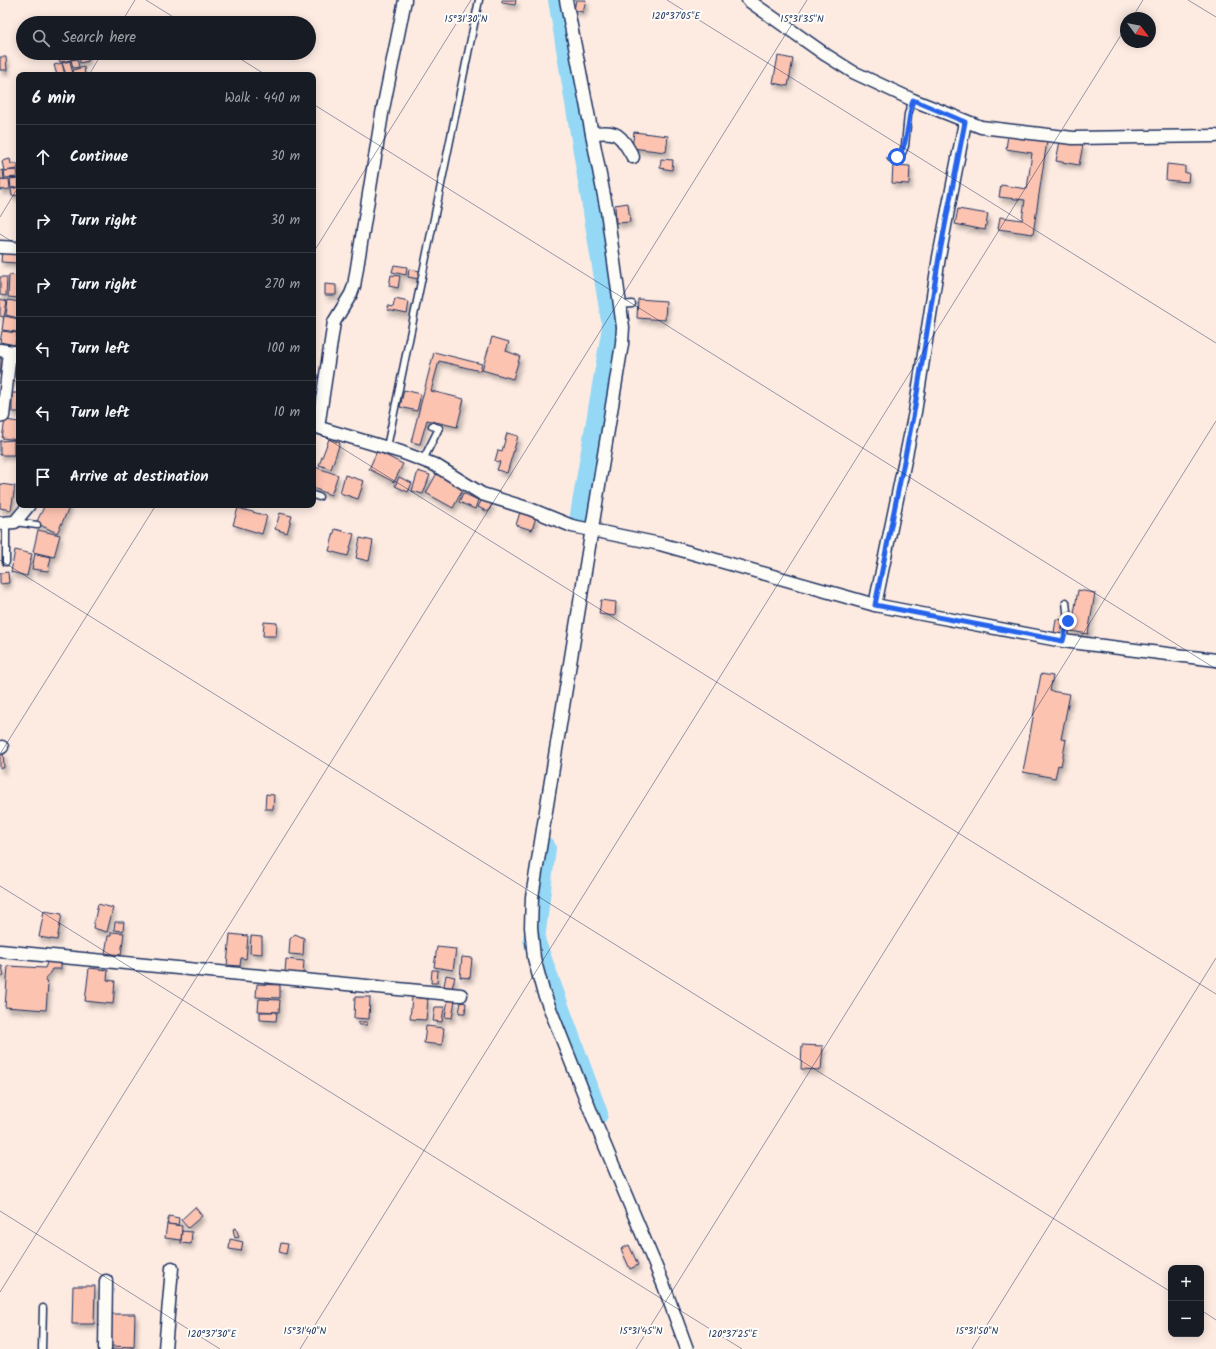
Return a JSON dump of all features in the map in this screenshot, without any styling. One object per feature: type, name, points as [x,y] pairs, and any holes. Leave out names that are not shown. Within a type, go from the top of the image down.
[{"type":"street","points":[[316,421],[334,322],[351,294],[354,286],[382,114],[405,0]]},
{"type":"street","points":[[748,0],[842,65],[913,100],[965,122],[1000,131],[1073,138],[1107,139],[1216,136]]},
{"type":"street","points":[[568,2],[592,134],[626,304],[622,344],[532,897],[531,927],[534,958],[543,990],[595,1122],[664,1286],[687,1349]]},
{"type":"street","points":[[875,605],[914,412],[939,257],[965,122]]},
{"type":"street","points":[[592,134],[606,131],[615,133],[622,137],[633,157]]},
{"type":"street","points":[[0,247],[16,248]]},
{"type":"street","points":[[3,416],[10,352]]},
{"type":"street","points":[[316,426],[387,447],[423,460],[491,498],[530,509],[572,526],[660,544],[875,605],[1063,641],[1216,660]]},
{"type":"street","points":[[7,522],[25,508]]},
{"type":"street","points":[[0,951],[461,995]]},
{"type":"street","points":[[165,1349],[172,1268]]},
{"type":"street","points":[[105,1349],[106,1281]]},
{"type":"lane","points":[[387,447],[479,0]]},
{"type":"lane","points":[[891,158],[897,157],[902,153],[905,146],[908,114],[913,100]]},
{"type":"lane","points":[[423,460],[439,428],[432,426]]},
{"type":"lane","points":[[6,562],[7,522],[37,525]]},
{"type":"lane","points":[[1063,641],[1068,621],[1066,602]]},
{"type":"lane","points":[[42,1349],[43,1308]]},
{"type":"building","points":[[502,0],[516,0],[515,5],[502,3]]},
{"type":"building","points":[[576,0],[586,0],[583,12],[574,10]]},
{"type":"building","points":[[778,56],[793,59],[788,86],[773,83]]},
{"type":"building","points":[[0,57],[6,57],[7,70],[0,70]]},
{"type":"building","points":[[59,60],[71,60],[60,62]]},
{"type":"building","points":[[71,60],[77,60],[79,67],[73,68]]},
{"type":"building","points":[[80,60],[88,60],[88,61],[80,63]]},
{"type":"building","points":[[70,61],[73,72],[65,72],[62,63]]},
{"type":"building","points":[[62,63],[64,72],[56,72],[54,65]]},
{"type":"building","points":[[84,67],[85,72],[73,72],[73,70]]},
{"type":"building","points":[[634,132],[668,136],[666,152],[632,148]]},
{"type":"building","points":[[1008,135],[1047,141],[1033,234],[998,229],[1000,217],[1022,220],[1025,200],[999,197],[1001,185],[1027,189],[1032,153],[1006,149]]},
{"type":"building","points":[[1060,141],[1083,145],[1079,165],[1056,161]]},
{"type":"building","points":[[10,159],[11,164],[16,164],[16,169],[4,171],[2,161]]},
{"type":"building","points":[[661,159],[673,160],[672,170],[660,168]]},
{"type":"building","points":[[1167,164],[1185,166],[1185,173],[1189,173],[1188,182],[1166,180]]},
{"type":"building","points":[[893,165],[910,166],[909,184],[892,183]]},
{"type":"building","points":[[3,170],[4,179],[0,179],[0,171]]},
{"type":"building","points":[[16,170],[16,177],[5,178],[4,171]]},
{"type":"building","points":[[16,178],[16,187],[11,188],[10,179]]},
{"type":"building","points":[[9,179],[10,189],[0,190],[0,180]]},
{"type":"building","points":[[16,188],[16,195],[12,196],[11,189]]},
{"type":"building","points":[[628,203],[630,222],[616,223],[615,205]]},
{"type":"building","points":[[958,209],[988,214],[985,230],[955,224]]},
{"type":"building","points":[[2,250],[16,251],[16,263],[1,262]]},
{"type":"building","points":[[394,265],[407,267],[406,275],[392,272]]},
{"type":"building","points":[[409,269],[420,271],[419,279],[408,277]]},
{"type":"building","points":[[9,275],[16,276],[16,298],[8,297]]},
{"type":"building","points":[[391,275],[400,276],[398,288],[389,286]]},
{"type":"building","points":[[0,277],[7,277],[6,296],[0,295]]},
{"type":"building","points":[[325,284],[336,285],[336,295],[325,295]]},
{"type":"building","points":[[0,299],[7,301],[4,317],[0,316]]},
{"type":"building","points":[[395,299],[409,302],[407,314],[387,310],[388,306],[393,307]]},
{"type":"building","points":[[638,299],[666,301],[665,320],[637,318]]},
{"type":"building","points":[[8,300],[16,301],[16,318],[6,315]]},
{"type":"building","points":[[4,316],[16,318],[16,332],[2,330]]},
{"type":"building","points":[[2,331],[16,333],[15,345],[0,342]]},
{"type":"building","points":[[492,337],[509,342],[506,351],[520,356],[513,379],[482,370]]},
{"type":"building","points":[[434,352],[482,364],[480,371],[439,361],[431,391],[464,399],[457,427],[427,420],[420,444],[411,442]]},
{"type":"building","points":[[0,358],[5,359],[3,375],[0,375]]},
{"type":"building","points":[[14,365],[16,365],[16,372],[14,372]]},
{"type":"building","points":[[12,373],[16,373],[16,382],[11,381]]},
{"type":"building","points":[[404,390],[421,394],[417,411],[400,407]]},
{"type":"building","points":[[12,393],[16,393],[16,412],[12,412]]},
{"type":"building","points":[[5,420],[16,422],[16,440],[2,438]]},
{"type":"building","points":[[507,433],[518,436],[507,473],[497,470],[500,462],[495,461],[498,450],[502,451]]},
{"type":"building","points":[[329,439],[340,443],[331,469],[319,465]]},
{"type":"building","points":[[14,440],[14,455],[0,455],[0,441]]},
{"type":"building","points":[[15,444],[16,444],[16,459]]},
{"type":"building","points":[[377,451],[403,464],[394,482],[369,469]]},
{"type":"building","points":[[316,467],[338,475],[331,495],[316,489]]},
{"type":"building","points":[[418,471],[430,475],[423,494],[412,491]]},
{"type":"building","points":[[437,473],[464,487],[453,508],[426,493]]},
{"type":"building","points":[[345,475],[364,481],[358,499],[340,493]]},
{"type":"building","points":[[399,477],[412,483],[408,492],[395,486]]},
{"type":"building","points":[[0,484],[15,486],[11,510],[0,508]]},
{"type":"building","points":[[463,493],[478,500],[475,509],[459,502]]},
{"type":"building","points":[[482,499],[492,504],[488,512],[478,507]]},
{"type":"building","points":[[44,508],[69,508],[57,533],[36,523]]},
{"type":"building","points":[[238,508],[267,516],[262,534],[233,525]]},
{"type":"building","points":[[520,512],[536,517],[532,530],[516,525]]},
{"type":"building","points":[[280,513],[292,516],[287,533],[275,529]]},
{"type":"building","points":[[335,529],[354,534],[348,556],[329,551]]},
{"type":"building","points":[[38,530],[60,535],[54,557],[33,552]]},
{"type":"building","points":[[360,538],[373,541],[369,561],[356,558]]},
{"type":"building","points":[[15,550],[32,554],[27,576],[11,572]]},
{"type":"building","points":[[35,554],[51,557],[48,571],[32,569]]},
{"type":"building","points":[[8,572],[9,583],[0,584],[0,573]]},
{"type":"building","points":[[1078,590],[1095,593],[1088,634],[1071,631]]},
{"type":"building","points":[[601,600],[616,602],[615,616],[599,614]]},
{"type":"building","points":[[1056,619],[1064,620],[1062,634],[1054,633]]},
{"type":"building","points":[[264,622],[277,623],[276,636],[263,636]]},
{"type":"building","points":[[1041,674],[1053,676],[1050,691],[1070,694],[1061,739],[1066,740],[1061,766],[1058,765],[1055,778],[1023,772]]},
{"type":"building","points":[[0,752],[3,752],[4,768],[0,768]]},
{"type":"building","points":[[266,794],[274,795],[273,809],[265,809]]},
{"type":"building","points":[[98,904],[113,908],[107,932],[93,928]]},
{"type":"building","points":[[44,911],[62,914],[57,940],[39,937]]},
{"type":"building","points":[[115,922],[124,922],[123,931],[114,930]]},
{"type":"building","points":[[111,932],[124,933],[121,955],[105,953],[108,936],[111,936]]},
{"type":"building","points":[[230,934],[248,936],[246,959],[241,958],[240,966],[227,965]]},
{"type":"building","points":[[295,934],[304,938],[303,955],[289,954],[290,939]]},
{"type":"building","points":[[251,936],[262,937],[262,954],[250,953]]},
{"type":"building","points":[[437,947],[456,949],[453,970],[434,967]]},
{"type":"building","points":[[462,957],[472,958],[470,978],[460,977]]},
{"type":"building","points":[[286,959],[304,961],[303,974],[285,973]]},
{"type":"building","points":[[48,960],[61,960],[61,969],[52,969],[45,981],[48,984],[46,1010],[5,1007],[8,966],[45,968]]},
{"type":"building","points":[[0,966],[2,966],[4,976],[0,977]]},
{"type":"building","points":[[89,968],[108,970],[107,980],[115,981],[113,1004],[85,1001]]},
{"type":"building","points":[[432,970],[438,970],[437,983],[431,983]]},
{"type":"building","points":[[446,975],[455,977],[452,988],[444,986]]},
{"type":"building","points":[[257,984],[280,985],[280,998],[256,997]]},
{"type":"building","points":[[355,997],[370,997],[369,1019],[354,1018]]},
{"type":"building","points":[[412,997],[428,999],[426,1020],[410,1019]]},
{"type":"building","points":[[259,999],[280,1000],[279,1012],[258,1011]]},
{"type":"building","points":[[448,999],[455,1000],[452,1018],[445,1017]]},
{"type":"building","points":[[461,1002],[466,1003],[465,1013],[459,1013]]},
{"type":"building","points":[[435,1007],[444,1007],[442,1022],[433,1021]]},
{"type":"building","points":[[260,1012],[277,1012],[276,1021],[260,1020]]},
{"type":"building","points":[[359,1022],[367,1022],[367,1025],[359,1025]]},
{"type":"building","points":[[426,1026],[444,1028],[442,1045],[424,1043]]},
{"type":"building","points":[[802,1045],[823,1046],[821,1070],[801,1069]]},
{"type":"building","points":[[195,1207],[202,1216],[188,1228],[181,1220]]},
{"type":"building","points":[[169,1216],[179,1218],[178,1225],[167,1224]]},
{"type":"building","points":[[167,1224],[182,1226],[181,1240],[165,1238]]},
{"type":"building","points":[[236,1228],[239,1237],[235,1238],[233,1229]]},
{"type":"building","points":[[182,1231],[192,1232],[191,1244],[181,1243]]},
{"type":"building","points":[[230,1239],[243,1242],[241,1251],[229,1249]]},
{"type":"building","points":[[281,1243],[288,1244],[286,1254],[279,1252]]},
{"type":"building","points":[[629,1245],[638,1265],[630,1269],[621,1249]]},
{"type":"building","points":[[73,1286],[95,1286],[94,1324],[72,1324]]},
{"type":"building","points":[[110,1314],[135,1314],[134,1347],[110,1347]]},
{"type":"building","points":[[110,1346],[132,1347],[132,1349],[110,1349]]},
{"type":"waterway","points":[[559,0],[613,327],[581,515]]},
{"type":"waterway","points":[[545,848],[534,940],[597,1114]]},
{"type":"route","points":[[897,157],[902,153],[905,146],[908,114],[913,100],[965,122],[939,257],[914,412],[875,605],[1063,641],[1068,621]]}]
